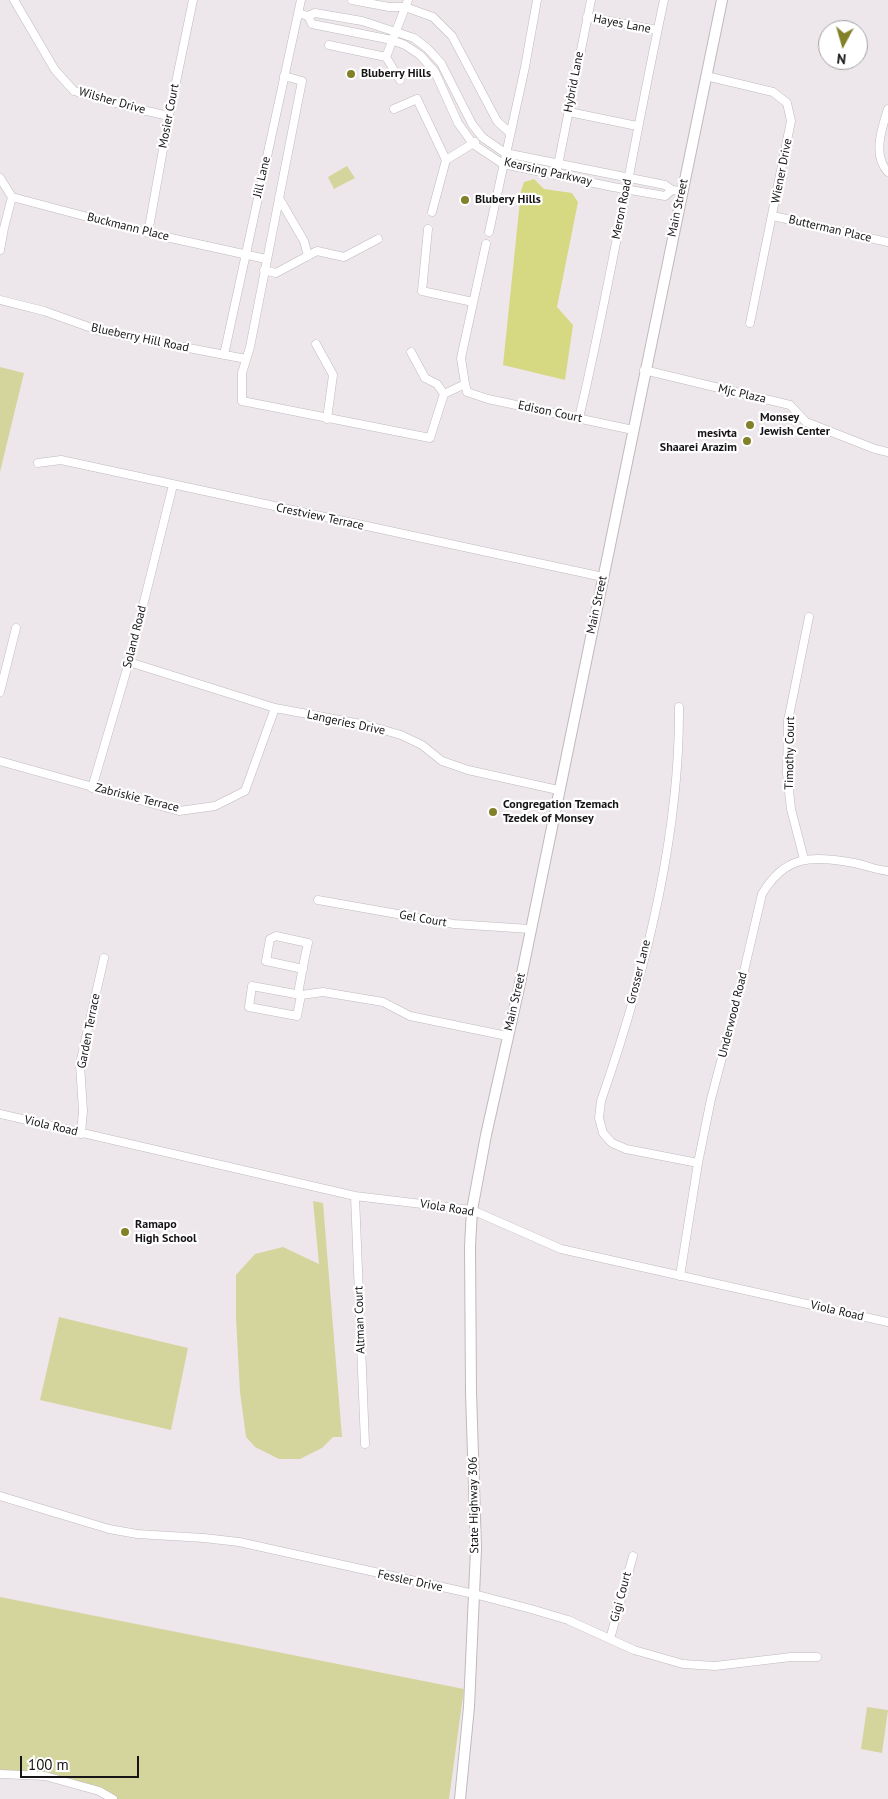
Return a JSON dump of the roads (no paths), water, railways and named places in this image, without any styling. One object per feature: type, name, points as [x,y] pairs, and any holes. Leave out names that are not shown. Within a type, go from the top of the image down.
[{"type":"main road","name":"Main Street","points":[[472,1210],[633,430],[677,191],[706,76],[722,0]]},
{"type":"main road","name":"State Highway 306","points":[[460,1799],[468,1707],[474,1594],[475,1497],[470,1288],[472,1210]]},
{"type":"street","name":"Wilsher Drive","points":[[14,0],[55,70],[74,91],[169,116]]},
{"type":"street","name":"Mosier Court","points":[[148,233],[169,116],[193,0]]},
{"type":"street","name":"Jill Lane","points":[[224,355],[301,0]]},
{"type":"street","points":[[352,0],[389,7],[406,4],[433,18],[452,36],[497,121],[510,133]]},
{"type":"street","points":[[489,232],[525,67],[537,0]]},
{"type":"street","name":"Hybrid Lane","points":[[556,174],[591,0]]},
{"type":"street","name":"Meron Road","points":[[579,418],[664,0]]},
{"type":"street","points":[[386,57],[406,4]]},
{"type":"street","name":"Kearsing Parkway","points":[[298,13],[308,16],[315,13],[362,21],[414,38],[442,63],[472,124],[482,136],[505,152],[665,185],[677,191]]},
{"type":"street","name":"Kearsing Parkway","points":[[308,16],[312,24],[392,40],[405,45],[420,55],[435,72],[458,123],[473,144],[503,164],[665,196],[677,191]]},
{"type":"street","name":"Hayes Lane","points":[[587,17],[657,30]]},
{"type":"street","points":[[329,45],[386,57],[400,80]]},
{"type":"street","points":[[284,76],[302,81],[250,347],[242,373],[242,401],[430,438],[444,394]]},
{"type":"street","name":"Wiener Drive","points":[[706,76],[773,92],[787,103],[791,121],[750,323]]},
{"type":"street","points":[[394,109],[417,99],[446,160],[432,212]]},
{"type":"street","points":[[888,108],[883,124],[880,148],[881,160],[888,172]]},
{"type":"street","points":[[569,112],[637,126]]},
{"type":"street","points":[[446,160],[473,144],[482,136]]},
{"type":"street","points":[[0,178],[12,197],[0,250]]},
{"type":"street","name":"Buckmann Place","points":[[12,197],[148,233],[266,259]]},
{"type":"street","points":[[279,198],[304,241],[308,256]]},
{"type":"street","name":"Butterman Place","points":[[773,216],[888,242]]},
{"type":"street","points":[[428,229],[422,291],[473,302]]},
{"type":"street","points":[[264,270],[276,273],[317,251],[344,257],[378,239]]},
{"type":"street","points":[[444,394],[466,388],[461,358],[486,244]]},
{"type":"street","name":"Blueberry Hill Road","points":[[0,300],[44,311],[100,332],[246,359]]},
{"type":"street","points":[[316,344],[333,375],[327,419]]},
{"type":"street","points":[[411,352],[425,378],[437,384],[444,394]]},
{"type":"street","name":"Mjc Plaza","points":[[644,370],[790,405],[806,422],[875,449],[888,452]]},
{"type":"street","name":"Edison Court","points":[[466,388],[488,399],[633,430]]},
{"type":"street","name":"Crestview Terrace","points":[[38,463],[61,460],[603,577]]},
{"type":"street","name":"Soland Road","points":[[92,788],[128,662],[173,485]]},
{"type":"street","name":"Timothy Court","points":[[804,859],[791,809],[787,773],[788,721],[809,617]]},
{"type":"street","points":[[0,692],[16,628]]},
{"type":"street","name":"Langeries Drive","points":[[128,662],[276,708],[366,725],[401,735],[422,745],[442,762],[468,770],[558,790]]},
{"type":"street","name":"Grosser Lane","points":[[679,707],[679,737],[671,823],[661,879],[636,987],[601,1101],[598,1118],[603,1133],[612,1143],[626,1149],[698,1163]]},
{"type":"street","name":"Zabriskie Terrace","points":[[0,761],[180,811],[215,806],[246,792],[276,708]]},
{"type":"street","name":"Underwood Road","points":[[680,1276],[698,1163],[711,1099],[737,1001],[762,894],[770,881],[782,869],[804,859],[826,859],[888,871]]},
{"type":"street","name":"Gel Court","points":[[318,900],[454,924],[530,929]]},
{"type":"street","points":[[303,968],[266,961],[270,939],[276,936],[308,943],[303,968],[300,994],[297,1016],[249,1007],[252,986],[300,994],[323,992],[383,1002],[410,1016],[507,1036]]},
{"type":"street","name":"Garden Terrace","points":[[81,1134],[83,1111],[80,1064],[104,958]]},
{"type":"street","name":"Viola Road","points":[[0,1114],[355,1196],[472,1210],[561,1249],[888,1322]]},
{"type":"street","name":"Altman Court","points":[[355,1196],[365,1444]]},
{"type":"street","name":"Fessler Drive","points":[[0,1496],[109,1529],[137,1534],[239,1542],[474,1594],[568,1620],[634,1650],[683,1664],[715,1666],[791,1657],[817,1657]]},
{"type":"street","name":"Gigi Court","points":[[610,1639],[633,1556]]},
{"type":"street","points":[[0,1774],[45,1776],[99,1791],[113,1799]]},
{"type":"place","name":"Bluberry Hills","points":[[351,74]]},
{"type":"place","name":"Blubery Hills","points":[[465,200]]},
{"type":"place","name":"Monsey Jewish Center","points":[[750,425]]},
{"type":"place","name":"mesivta Shaarei Arazim","points":[[747,441]]},
{"type":"place","name":"Congregation Tzemach Tzedek of Monsey","points":[[493,812]]},
{"type":"place","name":"Ramapo High School","points":[[125,1232]]}]
